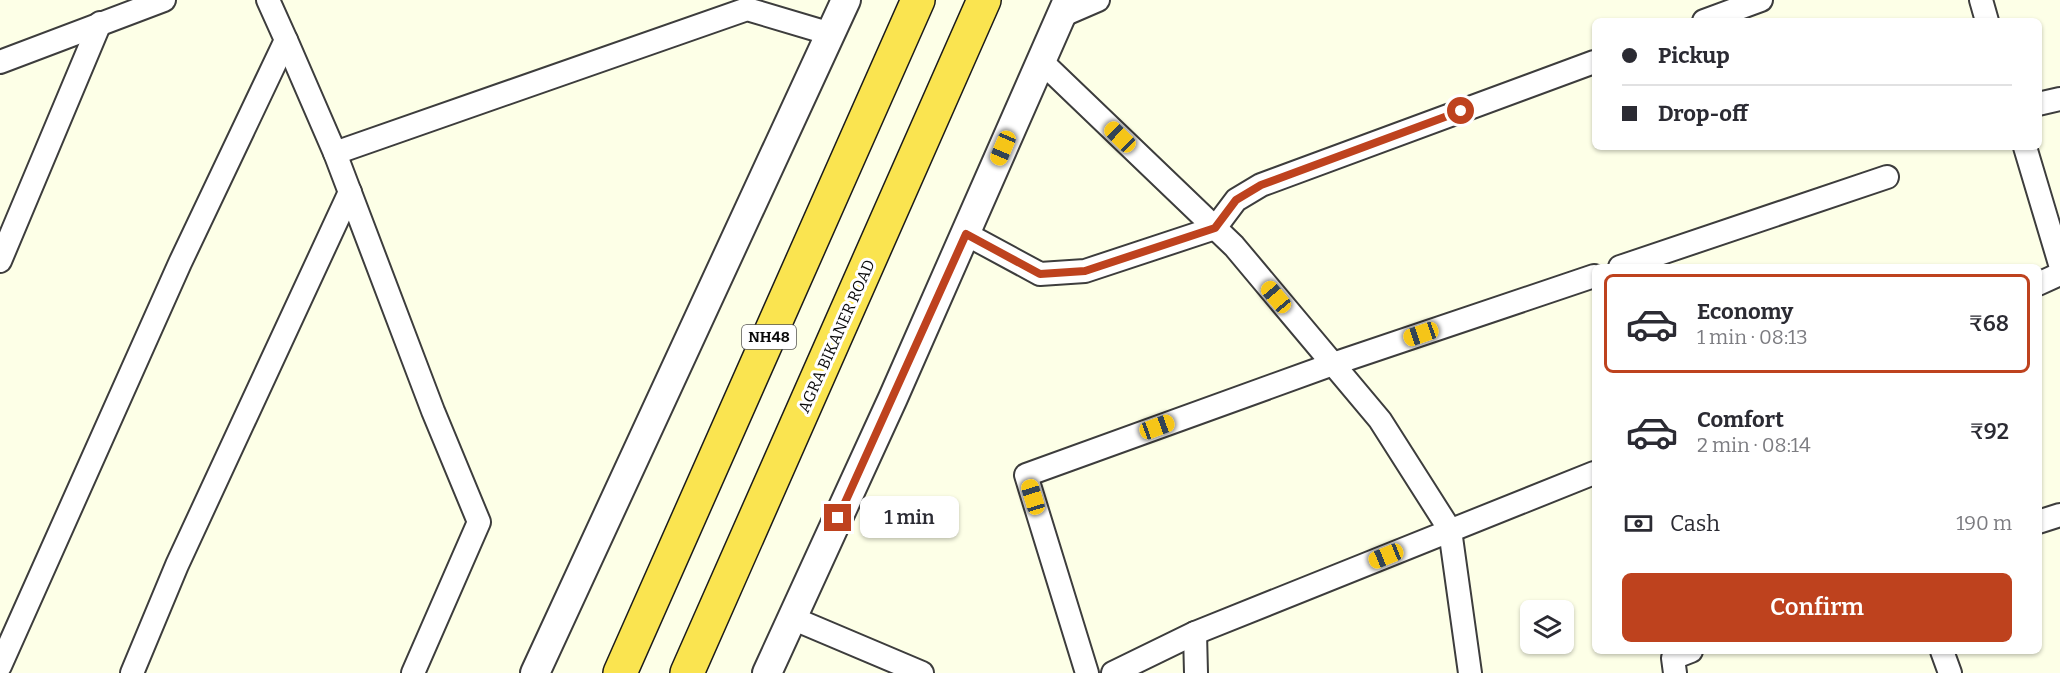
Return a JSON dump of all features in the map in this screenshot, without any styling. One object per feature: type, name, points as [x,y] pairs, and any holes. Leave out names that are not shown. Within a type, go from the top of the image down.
[{"type":"highway","name":"NH48","points":[[620,673],[918,0]]},
{"type":"highway","name":"AGRA BIKANER ROAD","points":[[687,673],[984,0]]},
{"type":"street","points":[[0,62],[164,0]]},
{"type":"street","points":[[268,0],[335,153],[433,411],[479,522],[413,673]]},
{"type":"street","points":[[536,673],[846,0]]},
{"type":"street","points":[[767,673],[893,398],[1065,8],[1098,0]]},
{"type":"street","points":[[1712,18],[1761,0]]},
{"type":"street","points":[[1981,0],[1986,18]]},
{"type":"street","points":[[335,153],[747,9],[831,34]]},
{"type":"street","points":[[0,261],[100,23]]},
{"type":"street","points":[[0,666],[175,273],[286,40]]},
{"type":"street","points":[[1041,61],[1234,246],[1380,420],[1450,530],[1470,673]]},
{"type":"street","points":[[966,234],[1040,274],[1085,271],[1215,228],[1236,200],[1261,185],[1592,63]]},
{"type":"street","points":[[2042,103],[2060,99]]},
{"type":"street","points":[[2026,150],[2060,264]]},
{"type":"street","points":[[1629,264],[1887,177]]},
{"type":"street","points":[[132,673],[177,565],[350,192]]},
{"type":"street","points":[[2042,282],[2060,274]]},
{"type":"street","points":[[1087,673],[1026,475],[1333,364],[1592,277]]},
{"type":"street","points":[[1113,673],[1195,633],[1592,474]]},
{"type":"street","points":[[2042,521],[2060,515]]},
{"type":"street","points":[[792,618],[922,673]]},
{"type":"street","points":[[1195,633],[1196,673]]},
{"type":"street","points":[[1943,654],[1950,673]]},
{"type":"route","points":[[838,518],[966,234],[1040,274],[1085,271],[1215,228],[1236,200],[1261,185],[1461,111]]}]
